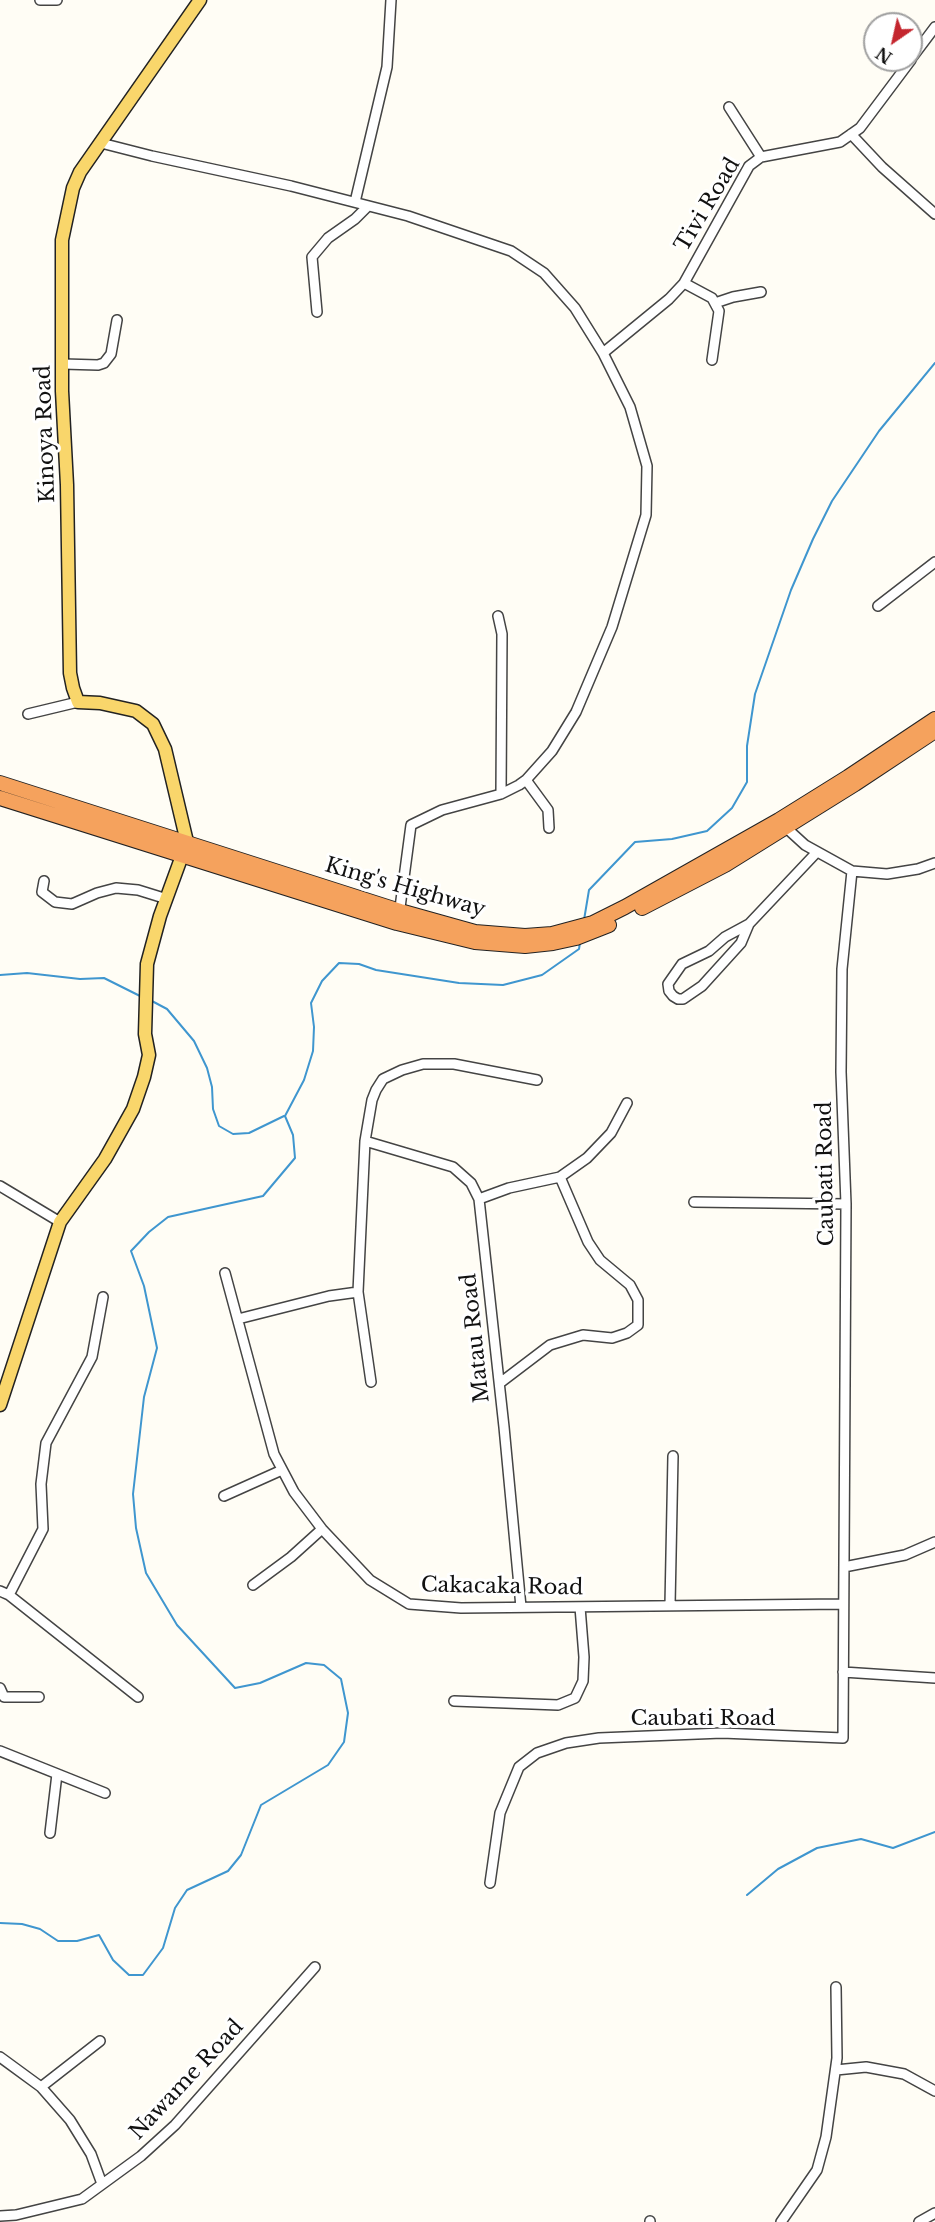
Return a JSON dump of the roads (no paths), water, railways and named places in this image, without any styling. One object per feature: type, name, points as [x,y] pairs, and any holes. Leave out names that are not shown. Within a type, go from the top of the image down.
[{"type":"highway","name":"King's Highway","points":[[0,798],[182,855],[398,917],[500,935],[576,933],[593,928],[725,865],[848,777],[935,719]]},
{"type":"highway","name":"King's Highway","points":[[782,824],[935,731]]},
{"type":"highway","name":"King's Highway","points":[[0,783],[188,842],[398,917]]},
{"type":"main road","name":"Kinoya Road","points":[[78,702],[70,673],[63,364],[63,233],[73,188],[80,172],[200,0]]},
{"type":"main road","points":[[0,1405],[60,1222],[105,1159],[133,1109],[144,1077],[149,1055],[146,1034],[147,964],[188,842],[165,749],[153,724],[136,711],[100,703],[78,702]]},
{"type":"street","points":[[40,0],[57,0]]},
{"type":"street","points":[[355,202],[387,67],[391,0]]},
{"type":"street","name":"Tivi Road","points":[[923,44],[935,27]]},
{"type":"street","name":"Tivi Road","points":[[603,353],[669,299],[684,283],[749,165],[761,157],[840,142],[860,128],[902,72]]},
{"type":"street","points":[[729,107],[761,157]]},
{"type":"street","points":[[851,134],[882,167],[935,214]]},
{"type":"street","points":[[101,143],[355,202],[408,216],[511,251],[544,273],[574,308],[603,353],[630,407],[647,466],[646,515],[612,627],[576,712],[555,745],[526,780],[501,794],[441,810],[411,825],[398,917]]},
{"type":"street","points":[[317,312],[312,257],[328,238],[355,219],[368,206]]},
{"type":"street","points":[[684,283],[712,298],[719,311],[712,360]]},
{"type":"street","points":[[715,303],[761,292]]},
{"type":"street","points":[[63,364],[98,365],[104,363],[111,354],[117,320]]},
{"type":"street","points":[[878,606],[935,561]]},
{"type":"street","points":[[498,616],[502,634],[501,794]]},
{"type":"street","points":[[27,714],[78,702]]},
{"type":"street","points":[[526,780],[548,810],[549,828]]},
{"type":"street","points":[[782,824],[805,845],[852,871],[886,874],[918,869],[935,863]]},
{"type":"street","points":[[749,924],[741,943],[702,986],[683,999],[673,996],[668,984],[682,964],[708,951],[724,937],[749,924],[817,852]]},
{"type":"street","name":"Caubati Road","points":[[490,1883],[500,1813],[519,1767],[537,1754],[566,1743],[600,1738],[722,1733],[843,1738],[846,1204],[841,1072],[842,969],[852,871]]},
{"type":"street","points":[[44,881],[42,892],[55,902],[72,904],[116,888],[138,890],[167,899]]},
{"type":"street","points":[[371,1382],[358,1293],[365,1141],[372,1100],[376,1090],[383,1079],[423,1064],[454,1064],[537,1080]]},
{"type":"street","points":[[479,1199],[509,1188],[560,1177],[587,1158],[611,1133],[627,1103]]},
{"type":"street","name":"Matau Road","points":[[365,1141],[453,1167],[471,1183],[479,1199],[500,1383],[521,1607]]},
{"type":"street","points":[[500,1383],[550,1345],[583,1335],[612,1338],[627,1333],[638,1325],[638,1300],[630,1285],[600,1260],[588,1242],[560,1177]]},
{"type":"street","points":[[0,1186],[60,1222]]},
{"type":"street","points":[[694,1202],[846,1204]]},
{"type":"street","name":"Cakacaka Road","points":[[225,1273],[274,1454],[282,1470],[294,1491],[322,1529],[370,1580],[409,1604],[461,1608],[843,1604]]},
{"type":"street","points":[[238,1319],[329,1296],[358,1293]]},
{"type":"street","points":[[103,1296],[92,1357],[46,1443],[41,1484],[43,1529],[4,1593],[138,1697]]},
{"type":"street","points":[[670,1605],[673,1456]]},
{"type":"street","points":[[224,1496],[282,1470]]},
{"type":"street","points":[[253,1585],[291,1557],[322,1529]]},
{"type":"street","points":[[844,1567],[905,1555],[935,1542]]},
{"type":"street","points":[[454,1701],[558,1705],[575,1698],[583,1681],[584,1657],[580,1607]]},
{"type":"street","points":[[843,1672],[935,1678]]},
{"type":"street","points":[[0,1688],[4,1697],[39,1697]]},
{"type":"street","points":[[0,1751],[105,1793]]},
{"type":"street","points":[[50,1833],[57,1774]]},
{"type":"street","name":"Nawame Road","points":[[0,2216],[16,2215],[81,2199],[141,2156],[175,2125],[315,1966]]},
{"type":"street","points":[[781,2222],[817,2170],[826,2138],[837,2058],[836,1987]]},
{"type":"street","points":[[41,2087],[100,2041]]},
{"type":"street","points":[[0,2057],[41,2087],[70,2120],[86,2145],[102,2184]]},
{"type":"street","points":[[836,2070],[866,2067],[904,2074],[935,2091]]},
{"type":"street","points":[[919,2222],[935,2213]]},
{"type":"waterway","points":[[584,920],[589,890],[635,842],[672,839],[707,831],[732,808],[747,782],[747,746],[755,694],[791,590],[813,539],[832,501],[879,431],[935,363]]},
{"type":"waterway","points":[[0,1923],[22,1924],[40,1929],[58,1941],[77,1941],[99,1935],[113,1960],[129,1975],[143,1975],[163,1948],[175,1908],[187,1890],[228,1871],[241,1855],[261,1805],[328,1765],[344,1742],[348,1713],[341,1679],[324,1665],[306,1663],[260,1683],[235,1688],[177,1625],[146,1573],[136,1528],[133,1494],[144,1397],[157,1348],[144,1286],[131,1251],[149,1232],[168,1217],[263,1196],[295,1158],[293,1135],[285,1116],[304,1080],[313,1051],[314,1027],[311,1003],[322,981],[339,963],[359,964],[376,970],[459,983],[503,985],[542,975],[579,949],[580,943]]},
{"type":"waterway","points":[[0,975],[27,973],[80,979],[104,978],[142,997]]},
{"type":"waterway","points":[[150,1000],[167,1009],[194,1041],[207,1068],[212,1087],[213,1109],[219,1126],[233,1134],[249,1133],[284,1116]]},
{"type":"waterway","points":[[747,1895],[778,1869],[817,1848],[861,1839],[893,1848],[935,1832]]}]
